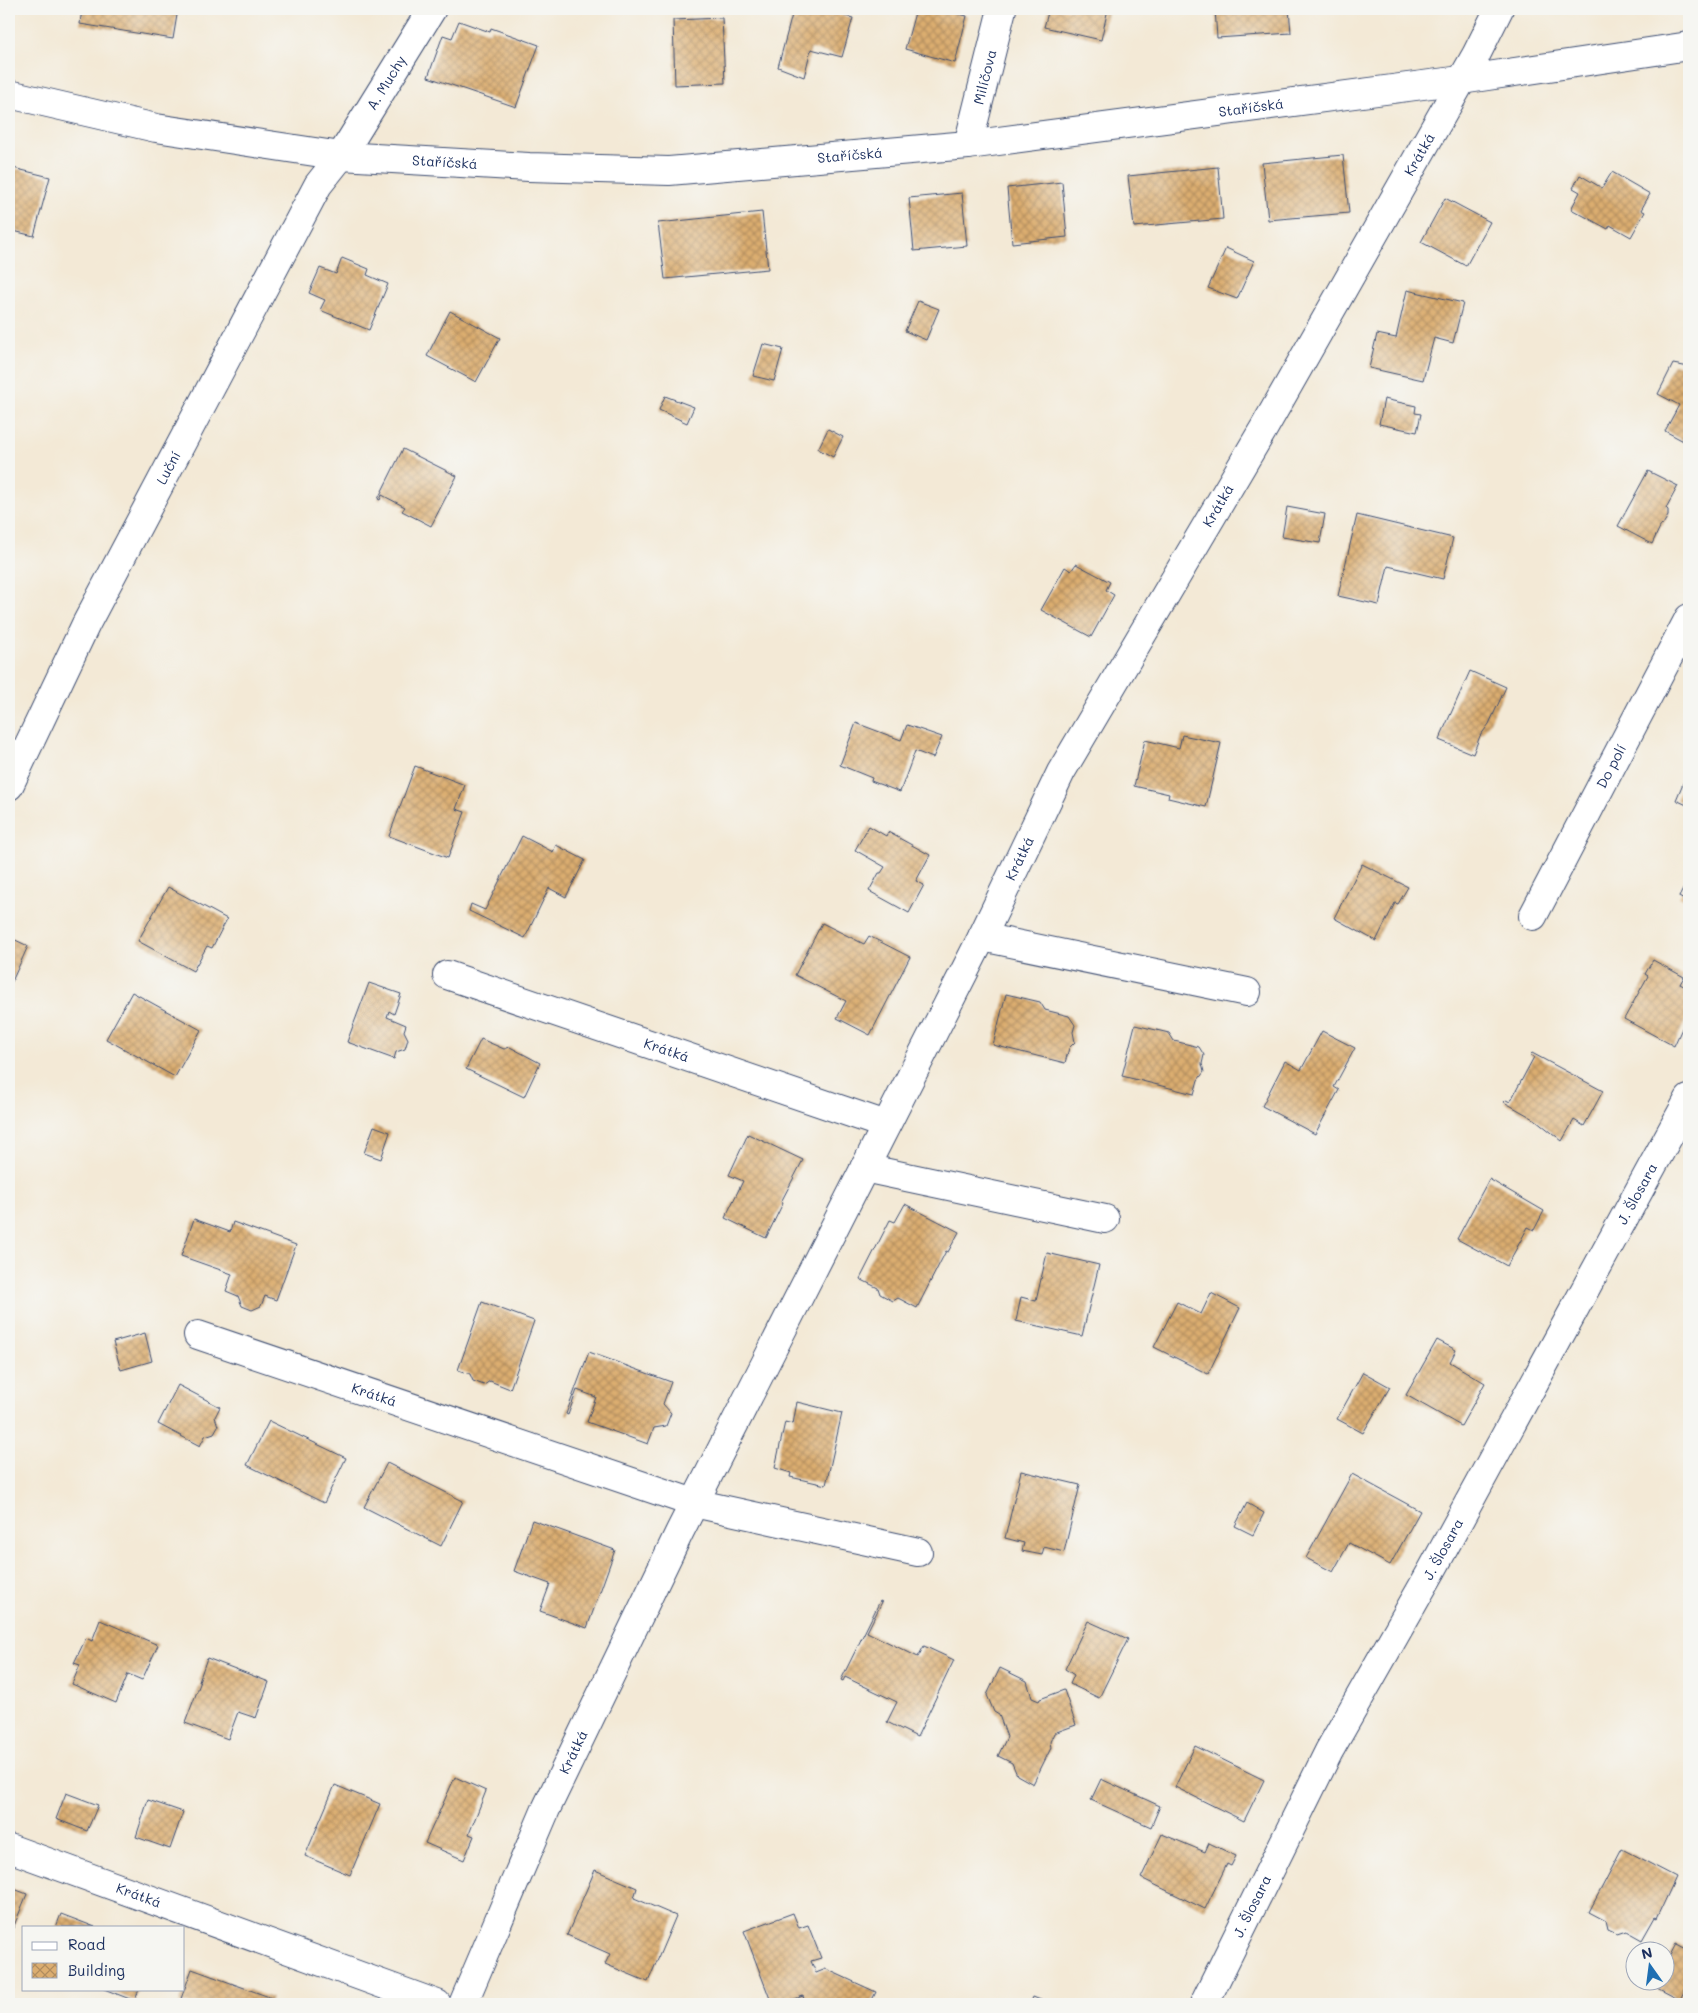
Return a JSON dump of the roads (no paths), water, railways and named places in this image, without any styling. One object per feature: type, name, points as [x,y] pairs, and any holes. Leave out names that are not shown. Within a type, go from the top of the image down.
[{"type":"street","name":"A. Muchy","points":[[340,156],[432,9]]},
{"type":"street","name":"Milíčova","points":[[968,145],[1002,9]]},
{"type":"street","name":"Krátká","points":[[463,2004],[546,1809],[694,1503],[982,937],[1061,772],[1264,428],[1461,80],[1499,9]]},
{"type":"street","name":"Staříčská","points":[[9,94],[156,128],[340,156],[530,167],[669,171],[968,145],[1461,80],[1689,46]]},
{"type":"street","name":"Luční","points":[[9,786],[86,624],[160,483],[318,184],[340,156]]},
{"type":"street","name":"Do polí","points":[[1533,916],[1689,618]]},
{"type":"street","points":[[982,937],[1247,992]]},
{"type":"street","name":"Krátká","points":[[447,975],[886,1125]]},
{"type":"street","name":"J. Šlosara","points":[[1204,2004],[1329,1752],[1432,1570],[1689,1099]]},
{"type":"street","points":[[864,1168],[1105,1218]]},
{"type":"street","name":"Krátká","points":[[198,1334],[694,1503],[918,1552]]},
{"type":"street","name":"Krátká","points":[[9,1848],[437,2004]]}]
